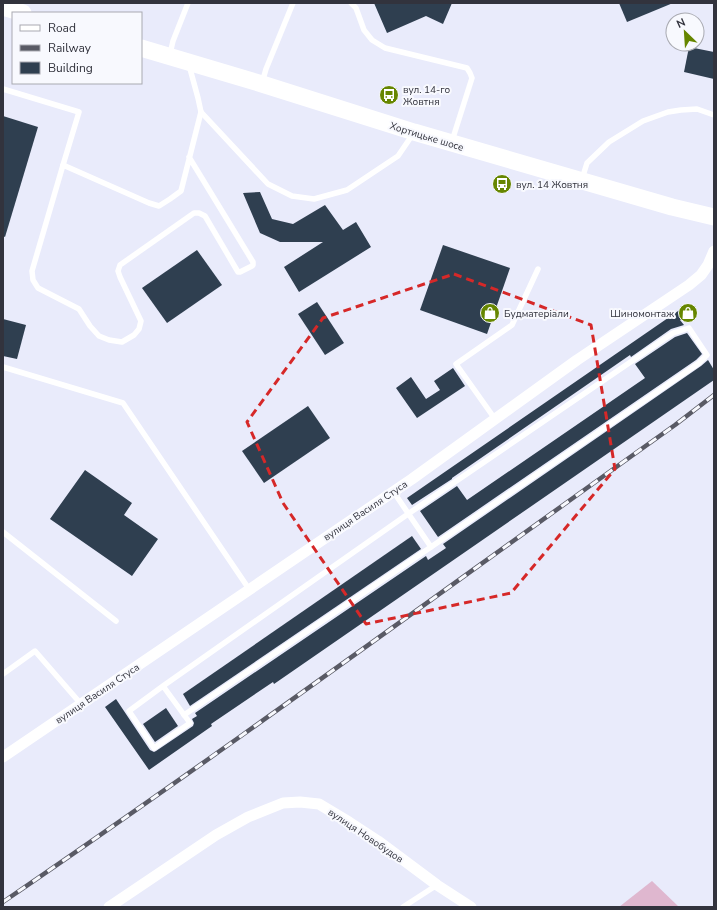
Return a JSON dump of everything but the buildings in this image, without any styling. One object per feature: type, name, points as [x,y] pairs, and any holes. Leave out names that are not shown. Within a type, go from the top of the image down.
[{"type":"main road","points":[[3,7],[20,12]]},
{"type":"main road","name":"Хортицьке шосе","points":[[142,48],[451,143],[672,207],[714,217]]},
{"type":"street","name":"вулиця Василя Стуса","points":[[3,757],[393,491],[577,360],[689,285],[701,275],[708,265],[714,251]]},
{"type":"street","name":"вулиця Новобудов","points":[[109,907],[216,835],[248,817],[283,803],[300,802],[319,804],[349,822],[470,907]]},
{"type":"lane","points":[[170,56],[173,41],[188,3]]},
{"type":"lane","points":[[262,84],[266,69],[293,3]]},
{"type":"lane","points":[[351,3],[356,8],[364,30],[372,40],[385,48],[467,68],[470,72],[472,78],[451,143]]},
{"type":"lane","points":[[63,166],[148,203],[159,206],[181,191],[201,112],[188,62]]},
{"type":"lane","points":[[3,89],[79,112],[32,271],[33,280],[38,288],[79,309],[90,326],[99,336],[109,340],[122,342],[134,335],[139,329],[141,321],[118,271],[120,265],[194,213],[200,213],[205,216],[238,272],[253,265],[253,262],[189,157]]},
{"type":"lane","points":[[581,181],[587,164],[609,142],[643,121],[668,112],[681,110],[697,109],[714,115]]},
{"type":"lane","points":[[201,112],[268,184],[292,196],[314,199],[347,190],[398,156],[414,132]]},
{"type":"lane","points":[[495,419],[456,364],[512,325],[538,269]]},
{"type":"lane","points":[[163,686],[190,724],[154,748],[129,711],[163,686],[408,514],[673,333],[689,328],[707,355],[699,363],[184,715]]},
{"type":"lane","points":[[3,367],[123,403],[249,589]]},
{"type":"lane","points":[[393,491],[431,547]]},
{"type":"lane","points":[[3,532],[116,621]]},
{"type":"lane","points":[[3,674],[35,651],[81,704]]},
{"type":"lane","points":[[403,907],[437,885]]},
{"type":"highlighted area","points":[[454,274],[591,325],[615,469],[511,593],[366,624],[283,503],[247,422],[323,318]]},
{"type":"shaded area","points":[[652,881],[679,907],[619,907]]},
{"type":"railway","points":[[3,902],[257,725],[675,425],[714,395]]},
{"type":"place","name":"вул. 14-го Жовтня","points":[[389,95]]},
{"type":"place","name":"вул. 14 Жовтня","points":[[502,184]]},
{"type":"place","name":"Будматеріали","points":[[490,313]]},
{"type":"place","name":"Шиномонтаж","points":[[688,313]]}]
